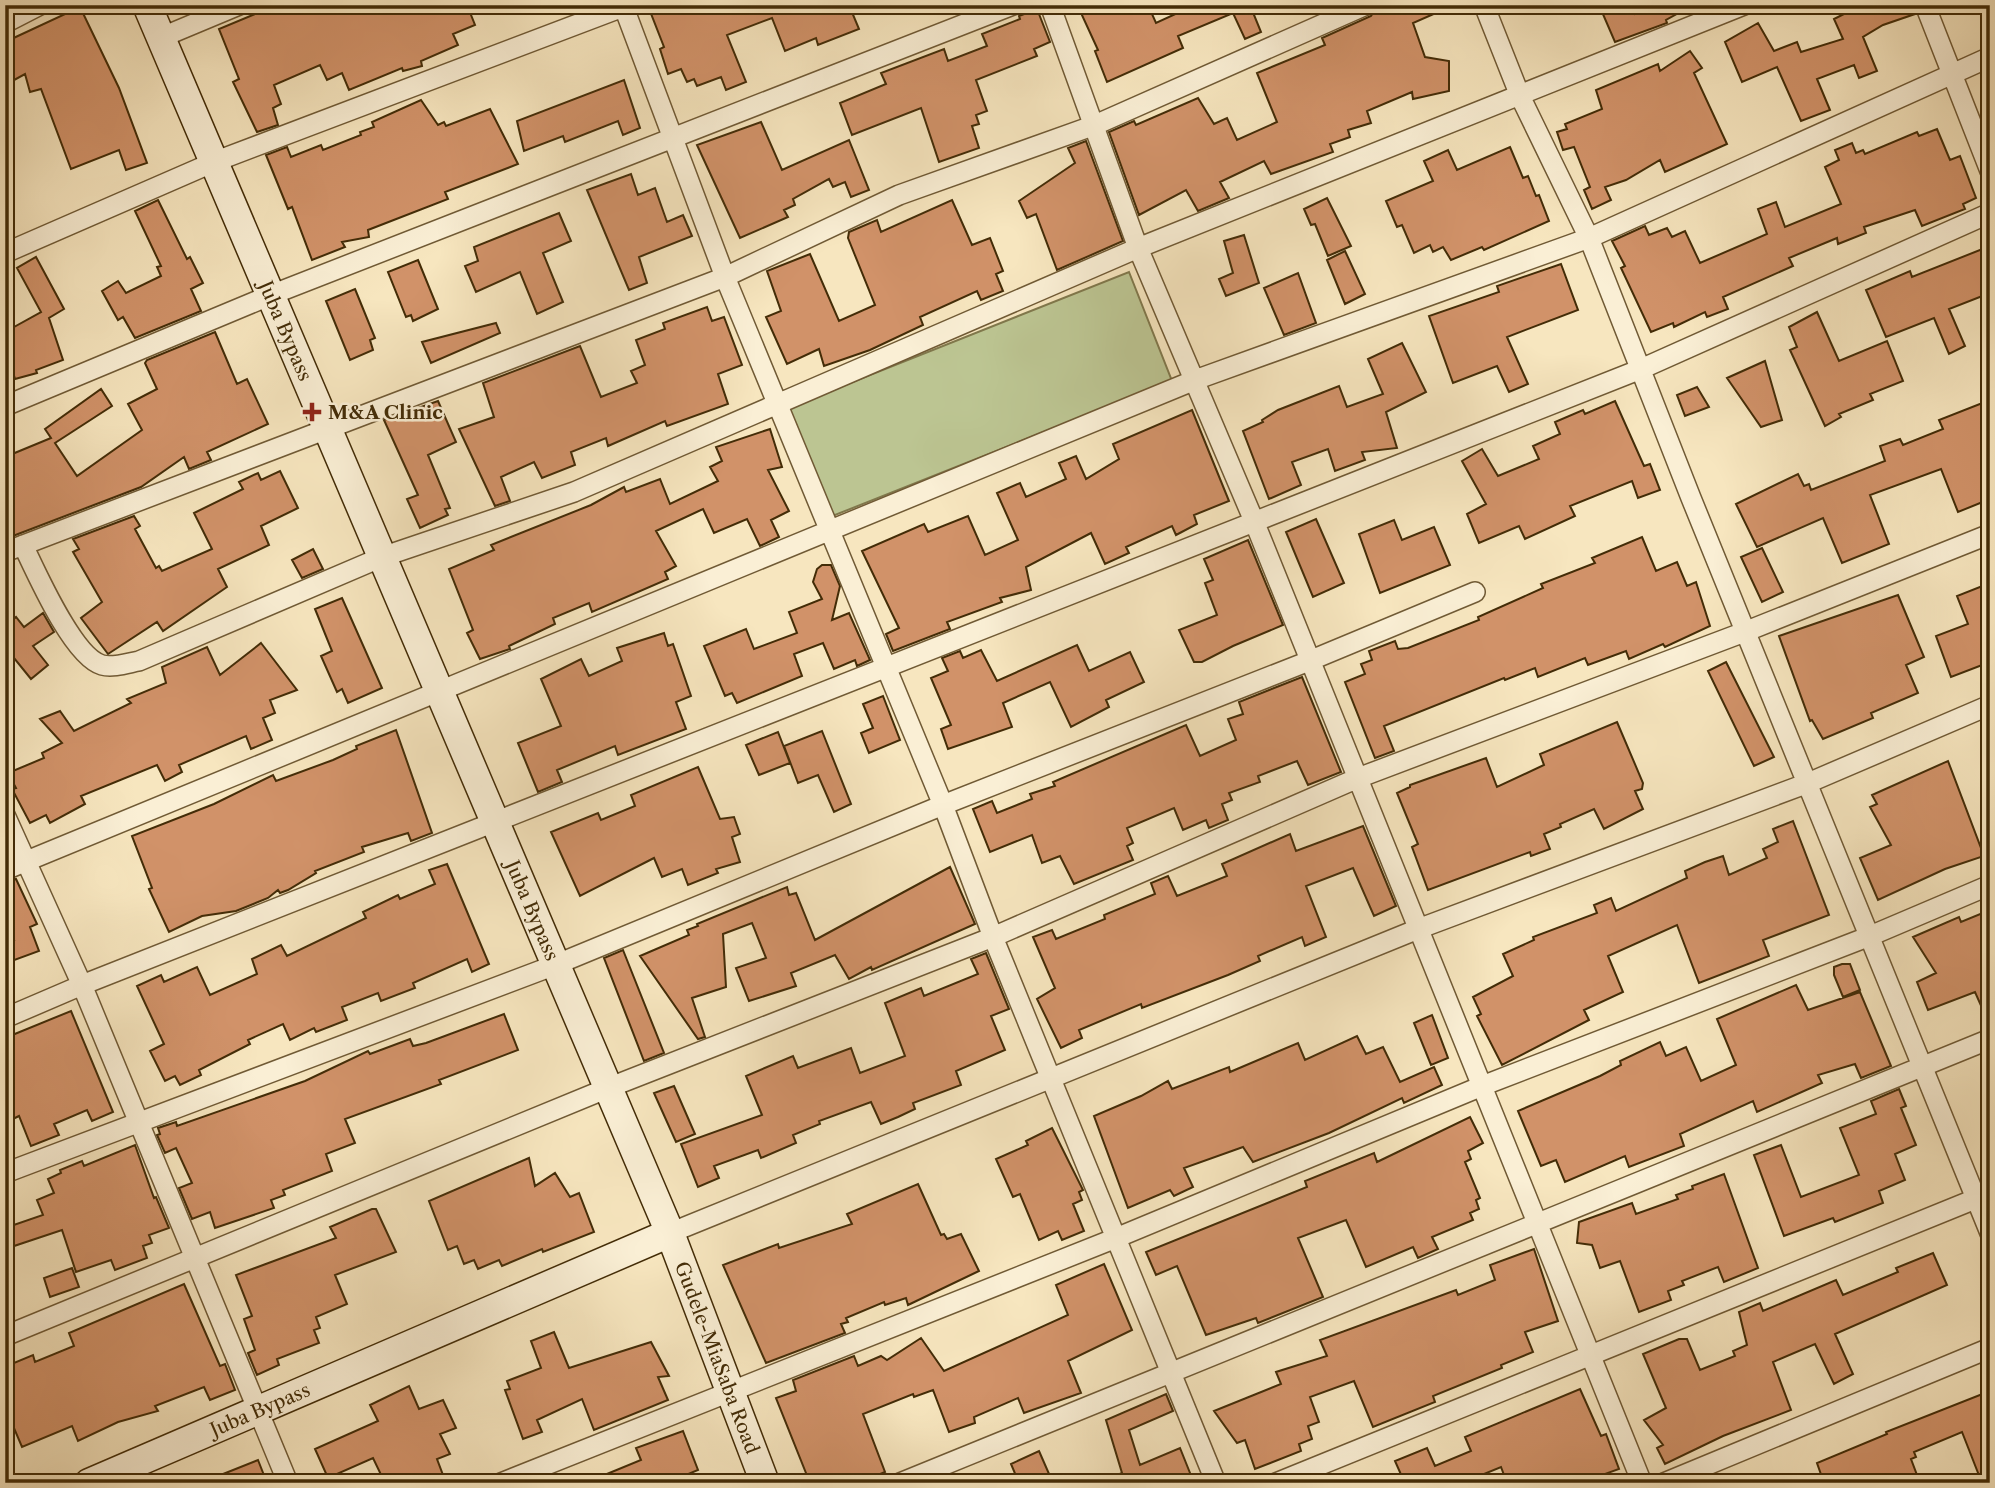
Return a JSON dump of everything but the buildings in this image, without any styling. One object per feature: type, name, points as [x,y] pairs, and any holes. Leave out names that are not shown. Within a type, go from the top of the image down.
[{"type":"main road","name":"Juba Bypass","points":[[89,1483],[670,1233],[147,5]]},
{"type":"main road","name":"Gudele-MiaSaba Road","points":[[670,1233],[765,1483]]},
{"type":"street","points":[[5,23],[40,5]]},
{"type":"street","points":[[160,38],[239,5]]},
{"type":"street","points":[[5,406],[271,296],[1013,5]]},
{"type":"street","points":[[1050,5],[1138,248],[1254,521],[1535,1224],[1642,1483]]},
{"type":"street","points":[[1366,5],[1094,125],[899,195],[725,277],[327,427],[14,549],[83,651],[95,662],[106,666],[139,661],[382,557],[574,492],[1138,248],[1744,5]]},
{"type":"street","points":[[1484,5],[1520,96],[1589,239],[1691,498],[1922,1066],[1983,1196],[1990,1233]]},
{"type":"street","points":[[1925,5],[1990,171]]},
{"type":"street","points":[[5,253],[214,162],[625,6],[725,277],[943,805],[993,937],[1216,1483]]},
{"type":"street","points":[[5,870],[1195,380],[1589,239],[1990,57]]},
{"type":"street","points":[[5,1018],[82,985],[1642,369],[1990,213]]},
{"type":"street","points":[[5,1336],[608,1088],[993,937],[1358,778],[1747,631],[1990,534]]},
{"type":"street","points":[[5,1174],[555,965],[943,805],[1309,661],[1475,592]]},
{"type":"street","points":[[670,1233],[1418,929],[1808,783],[1990,705]]},
{"type":"street","points":[[5,815],[82,985],[288,1483]]},
{"type":"street","points":[[501,1483],[1116,1238],[1482,1086],[1870,936],[1990,885]]},
{"type":"street","points":[[900,1483],[1990,1039]]},
{"type":"street","points":[[1276,1483],[1983,1196]]},
{"type":"street","points":[[1664,1483],[1990,1348]]},
{"type":"green space","points":[[1129,272],[1172,381],[830,517],[787,408]]},
{"type":"place","name":"M&A Clinic","points":[[312,412]]}]
